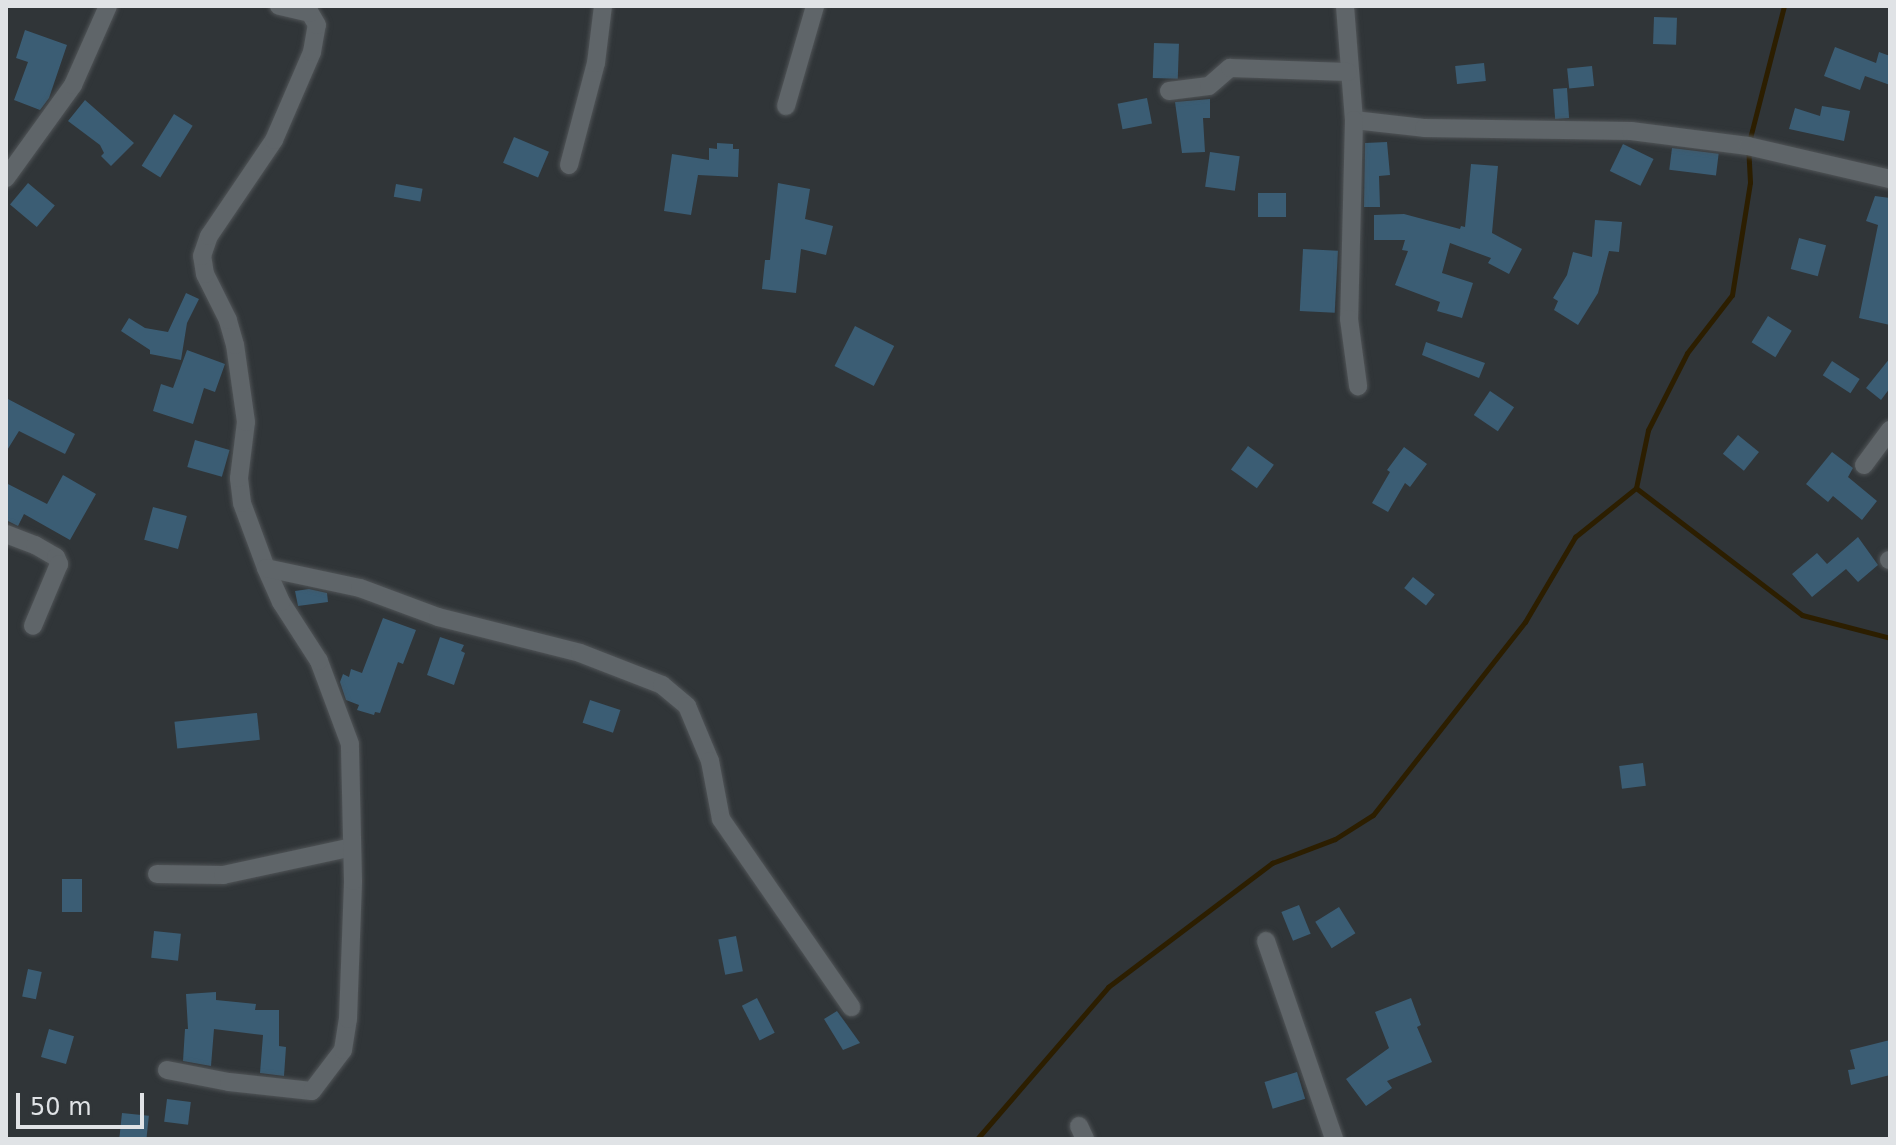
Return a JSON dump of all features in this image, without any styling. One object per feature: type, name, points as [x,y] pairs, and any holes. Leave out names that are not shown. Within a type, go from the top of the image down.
[{"type":"street","points":[[6,178],[73,85],[108,6]]},
{"type":"street","points":[[167,1070],[300,1092],[312,1091],[343,1050],[348,1019],[352,847],[350,744],[319,661],[281,602],[242,503],[239,478],[246,422],[235,345],[228,320],[205,274],[202,256],[209,236],[274,140],[312,52],[317,25],[310,13],[279,6]]},
{"type":"street","points":[[569,165],[596,63],[603,6]]},
{"type":"street","points":[[786,106],[815,6]]},
{"type":"street","points":[[1345,6],[1354,120],[1349,319],[1358,386]]},
{"type":"street","points":[[1169,91],[1209,86],[1230,68],[1348,72]]},
{"type":"street","points":[[1354,120],[1424,128],[1631,131],[1748,146],[1890,179]]},
{"type":"street","points":[[1864,465],[1890,430]]},
{"type":"street","points":[[6,534],[35,545],[56,557],[59,564],[33,626]]},
{"type":"street","points":[[266,568],[360,588],[438,617],[580,653],[662,685],[687,706],[710,761],[721,819],[851,1007]]},
{"type":"street","points":[[157,874],[223,875],[352,847]]},
{"type":"street","points":[[1266,941],[1334,1139]]},
{"type":"building","points":[[1654,17],[1677,18],[1676,45],[1653,44]]},
{"type":"building","points":[[25,30],[67,45],[49,98],[40,110],[14,100],[28,62],[16,58]]},
{"type":"building","points":[[1154,43],[1179,44],[1178,79],[1153,78]]},
{"type":"building","points":[[1835,47],[1876,63],[1879,52],[1890,56],[1890,85],[1865,76],[1860,90],[1824,76]]},
{"type":"building","points":[[1484,63],[1486,81],[1457,84],[1455,66]]},
{"type":"building","points":[[1592,66],[1594,86],[1569,89],[1567,69]]},
{"type":"building","points":[[1567,88],[1569,118],[1555,119],[1553,89]]},
{"type":"building","points":[[1147,98],[1152,124],[1123,129],[1118,104]]},
{"type":"building","points":[[1210,99],[1210,118],[1203,118],[1205,152],[1182,153],[1175,102]]},
{"type":"building","points":[[85,100],[134,143],[111,166],[101,156],[104,153],[100,145],[68,121]]},
{"type":"building","points":[[1822,106],[1850,111],[1844,141],[1789,129],[1795,108],[1820,116]]},
{"type":"building","points":[[174,114],[193,126],[160,177],[142,166]]},
{"type":"building","points":[[514,137],[549,152],[538,178],[503,163]]},
{"type":"building","points":[[1387,142],[1390,175],[1379,176],[1380,207],[1364,207],[1365,143]]},
{"type":"building","points":[[717,143],[733,144],[733,149],[739,149],[738,177],[698,175],[691,215],[664,211],[672,154],[709,160],[709,148],[717,149]]},
{"type":"building","points":[[1623,144],[1654,159],[1640,186],[1610,171]]},
{"type":"building","points":[[1672,148],[1719,154],[1716,176],[1669,170]]},
{"type":"building","points":[[1210,152],[1240,156],[1235,191],[1205,187]]},
{"type":"building","points":[[1471,164],[1498,166],[1492,233],[1522,249],[1509,274],[1488,263],[1491,258],[1450,243],[1442,273],[1473,283],[1462,318],[1437,311],[1440,302],[1395,285],[1408,251],[1402,250],[1405,240],[1374,240],[1374,215],[1404,214],[1460,229],[1461,226],[1465,227]]},
{"type":"building","points":[[28,183],[55,205],[37,227],[10,204]]},
{"type":"building","points":[[778,183],[810,189],[805,219],[833,226],[826,255],[801,249],[796,293],[762,289],[765,260],[770,260]]},
{"type":"building","points":[[396,184],[423,189],[420,201],[394,197]]},
{"type":"building","points":[[1258,193],[1286,193],[1286,217],[1258,217]]},
{"type":"building","points":[[1875,196],[1890,198],[1890,325],[1859,318],[1878,225],[1866,221]]},
{"type":"building","points":[[1595,220],[1622,222],[1619,252],[1609,251],[1598,293],[1578,325],[1554,310],[1558,301],[1553,298],[1567,275],[1573,252],[1592,257]]},
{"type":"building","points":[[1799,238],[1826,245],[1818,276],[1791,269]]},
{"type":"building","points":[[1303,249],[1338,251],[1335,313],[1300,311]]},
{"type":"building","points":[[186,293],[199,299],[187,323],[181,360],[150,354],[150,350],[121,331],[129,318],[145,328],[168,332]]},
{"type":"building","points":[[1768,316],[1792,331],[1775,357],[1752,342]]},
{"type":"building","points":[[855,326],[894,346],[874,386],[835,366]]},
{"type":"building","points":[[1426,342],[1485,363],[1479,378],[1422,355]]},
{"type":"building","points":[[187,350],[225,364],[215,392],[204,388],[193,424],[153,411],[161,384],[173,388]]},
{"type":"building","points":[[1890,358],[1890,388],[1881,400],[1866,388]]},
{"type":"building","points":[[1832,361],[1860,379],[1850,393],[1823,375]]},
{"type":"building","points":[[1490,391],[1514,407],[1498,431],[1474,415]]},
{"type":"building","points":[[6,398],[75,434],[65,454],[19,431],[6,452]]},
{"type":"building","points":[[1738,435],[1759,452],[1744,471],[1723,454]]},
{"type":"building","points":[[195,440],[230,450],[222,477],[187,467]]},
{"type":"building","points":[[1248,446],[1274,465],[1257,488],[1231,469]]},
{"type":"building","points":[[1404,447],[1427,464],[1410,487],[1405,483],[1388,512],[1372,503],[1390,472],[1387,470]]},
{"type":"building","points":[[1832,452],[1853,468],[1848,477],[1877,501],[1862,520],[1833,496],[1828,502],[1806,484]]},
{"type":"building","points":[[63,475],[96,494],[70,540],[24,514],[18,526],[6,520],[6,483],[47,504]]},
{"type":"building","points":[[153,507],[187,516],[178,549],[144,540]]},
{"type":"building","points":[[1858,537],[1878,565],[1858,582],[1846,569],[1812,597],[1792,574],[1817,553],[1827,564]]},
{"type":"building","points":[[1413,577],[1435,595],[1426,606],[1404,588]]},
{"type":"building","points":[[309,589],[327,593],[328,602],[298,606],[295,591]]},
{"type":"building","points":[[383,618],[416,630],[403,664],[398,662],[380,713],[375,712],[374,715],[357,710],[359,705],[346,700],[340,682],[343,674],[349,677],[351,669],[362,673]]},
{"type":"building","points":[[440,637],[464,645],[461,651],[465,653],[454,685],[427,675]]},
{"type":"building","points":[[590,700],[620,710],[613,733],[583,723]]},
{"type":"building","points":[[257,713],[260,740],[177,749],[174,722]]},
{"type":"building","points":[[1643,763],[1646,786],[1622,789],[1619,766]]},
{"type":"building","points":[[62,879],[82,879],[82,912],[62,912]]},
{"type":"building","points":[[1299,905],[1311,934],[1293,941],[1281,912]]},
{"type":"building","points":[[1339,907],[1355,933],[1332,948],[1315,922]]},
{"type":"building","points":[[154,931],[181,934],[178,961],[151,958]]},
{"type":"building","points":[[736,936],[743,971],[725,975],[718,939]]},
{"type":"building","points":[[28,969],[42,972],[36,999],[22,996]]},
{"type":"building","points":[[216,992],[216,1000],[256,1004],[255,1010],[279,1010],[279,1046],[286,1047],[284,1076],[260,1073],[263,1035],[214,1029],[211,1066],[183,1061],[185,1029],[188,1029],[186,994]]},
{"type":"building","points":[[757,998],[775,1033],[760,1040],[742,1006]]},
{"type":"building","points":[[1411,998],[1421,1025],[1417,1027],[1432,1062],[1387,1081],[1392,1088],[1366,1106],[1346,1079],[1389,1048],[1375,1012]]},
{"type":"building","points":[[837,1011],[860,1043],[843,1050],[824,1019]]},
{"type":"building","points":[[49,1029],[74,1036],[66,1064],[41,1057]]},
{"type":"building","points":[[1890,1040],[1890,1075],[1851,1085],[1848,1070],[1855,1069],[1850,1050]]},
{"type":"building","points":[[1297,1072],[1305,1099],[1273,1109],[1264,1082]]},
{"type":"building","points":[[167,1099],[191,1102],[188,1125],[164,1122]]},
{"type":"building","points":[[122,1113],[149,1116],[146,1139],[119,1139]]},
{"type":"waterway","points":[[977,1139],[1108,987],[1272,863],[1335,839],[1373,815],[1525,622],[1575,537],[1636,488],[1648,430],[1687,353],[1732,295],[1750,182],[1748,146],[1784,6]]},
{"type":"waterway","points":[[1636,488],[1802,615],[1890,638]]}]
